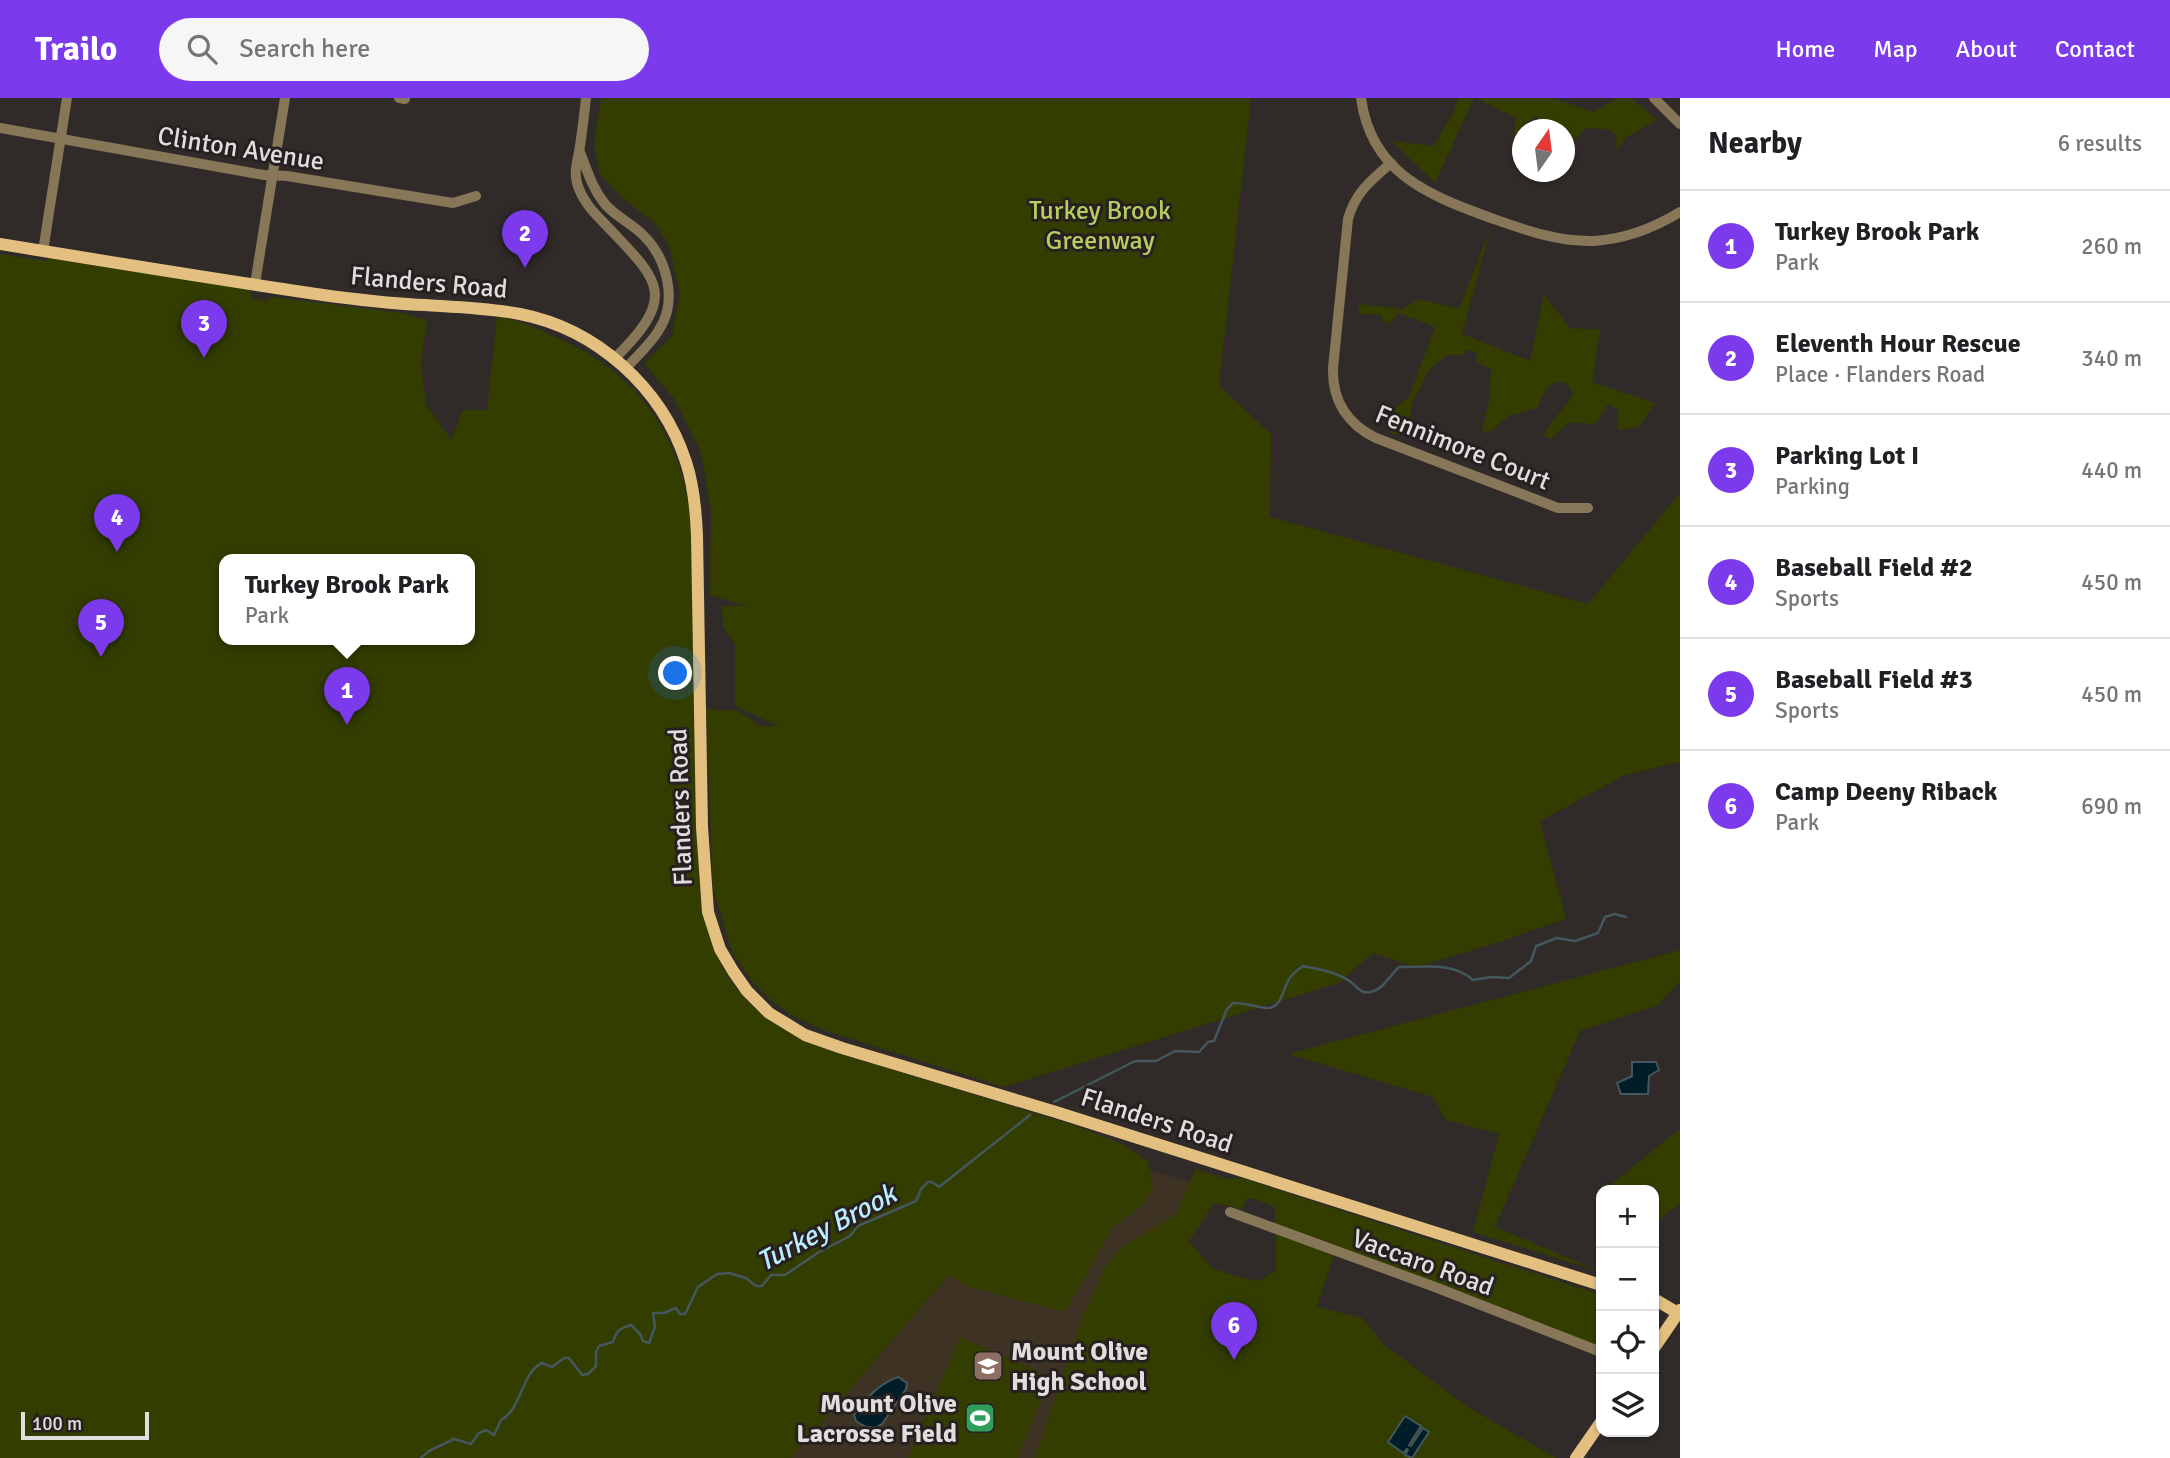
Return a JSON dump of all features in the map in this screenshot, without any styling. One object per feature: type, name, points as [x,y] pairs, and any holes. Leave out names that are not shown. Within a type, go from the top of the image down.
[{"type":"main road","name":"Flanders Road","points":[[0,244],[351,299],[518,313],[550,322],[582,336],[615,358],[647,393],[668,423],[685,460],[694,491],[698,536],[701,816],[706,902],[722,954],[738,980],[756,1001],[795,1030],[833,1045],[1596,1282]]},
{"type":"main road","points":[[1659,1302],[1679,1312],[1659,1341]]},
{"type":"main road","points":[[1576,1458],[1596,1429]]},
{"type":"street","points":[[43,251],[67,98]]},
{"type":"street","points":[[255,284],[285,98]]},
{"type":"street","points":[[586,98],[575,173],[583,198],[646,267],[654,288],[655,300],[651,315],[615,358]]},
{"type":"street","points":[[1361,98],[1373,136],[1391,163],[1426,192],[1532,233],[1585,241],[1619,237],[1652,227],[1680,212]]},
{"type":"street","points":[[1654,98],[1680,124]]},
{"type":"street","name":"Clinton Avenue","points":[[0,128],[273,176],[453,203],[475,196]]},
{"type":"street","points":[[579,151],[592,186],[599,196],[615,214],[648,240],[666,275],[668,302],[663,323],[625,369]]},
{"type":"street","name":"Fennimore Court","points":[[1391,163],[1363,188],[1348,219],[1333,368],[1334,384],[1341,407],[1357,427],[1376,438],[1558,508],[1588,508]]},
{"type":"street","name":"Vaccaro Road","points":[[1230,1212],[1435,1287],[1596,1350]]},
{"type":"shaded area","name":"Mount Olive High School","points":[[1063,1143],[1212,1189],[1050,1458],[791,1458]]},
{"type":"green space","name":"Turkey Brook Greenway","points":[[601,98],[1251,98],[1219,386],[1271,434],[1270,517],[1588,604],[1680,493],[1680,762],[1625,775],[1540,821],[1566,919],[1415,967],[1373,953],[1338,983],[1004,1087],[826,1031],[795,1017],[772,1001],[752,981],[732,952],[713,888],[706,709],[738,711],[761,726],[778,726],[735,706],[735,644],[723,627],[722,606],[746,606],[710,595],[711,510],[701,453],[675,400],[644,363],[672,336],[680,294],[670,249],[657,225],[625,200],[600,175],[594,145]]},
{"type":"green space","points":[[1458,98],[1474,98],[1435,183],[1392,141],[1434,146],[1454,111]]},
{"type":"green space","points":[[1476,98],[1552,98],[1594,112],[1617,98],[1631,98],[1657,120],[1625,138],[1617,152],[1616,135],[1607,129],[1586,128],[1575,139],[1575,119],[1540,119],[1536,116],[1532,119],[1516,118]]},
{"type":"green space","points":[[1491,227],[1462,334],[1530,361],[1544,295],[1570,328],[1600,330],[1592,382],[1655,403],[1639,427],[1617,430],[1619,410],[1608,404],[1595,424],[1569,422],[1551,439],[1543,435],[1573,394],[1568,384],[1556,381],[1546,389],[1537,408],[1508,416],[1492,431],[1482,431],[1489,401],[1491,369],[1478,363],[1475,352],[1468,349],[1463,355],[1447,355],[1429,370],[1413,401],[1410,414],[1412,433],[1393,435],[1387,426],[1392,410],[1409,397],[1435,327],[1399,313],[1388,324],[1383,322],[1381,315],[1360,314],[1358,304],[1402,309],[1419,299],[1459,309]]},
{"type":"green space","points":[[0,254],[46,261],[49,257],[250,288],[251,299],[268,301],[270,297],[402,313],[427,320],[421,363],[426,404],[451,440],[463,410],[487,410],[497,317],[526,324],[547,333],[609,368],[631,387],[650,409],[665,433],[686,489],[692,521],[699,886],[713,945],[738,990],[755,1009],[802,1039],[831,1051],[1077,1126],[1124,1145],[1148,1161],[1153,1189],[1143,1205],[1113,1227],[1065,1312],[965,1286],[949,1275],[791,1458],[0,1458]]},
{"type":"green space","points":[[1680,950],[1680,981],[1658,1005],[1580,1031],[1495,1227],[1596,1270],[1473,1232],[1499,1134],[1446,1120],[1433,1097],[1288,1054]]},
{"type":"green space","points":[[1680,1129],[1680,1203],[1659,1220],[1659,1185],[1610,1185]]},
{"type":"green space","points":[[1195,1169],[1227,1179],[1241,1178],[1596,1293],[1596,1344],[1526,1320],[1337,1246],[1317,1307],[1362,1318],[1384,1345],[1468,1407],[1556,1458],[1035,1458],[1082,1318],[1107,1264],[1124,1245],[1176,1215]],"holes":[[[1247,1199],[1255,1199],[1275,1207],[1276,1270],[1259,1281],[1212,1268],[1189,1241],[1214,1203],[1242,1209]]]},
{"type":"green space","name":"Mount Olive Lacrosse Field","points":[[960,1337],[1051,1377],[1017,1458],[908,1458]]},
{"type":"water","points":[[1632,1062],[1656,1062],[1659,1070],[1649,1076],[1648,1094],[1621,1094],[1617,1083],[1632,1076]]},
{"type":"water","points":[[898,1377],[907,1383],[906,1389],[882,1424],[869,1427],[856,1421],[854,1415],[868,1398],[879,1387]]},
{"type":"water","points":[[1405,1416],[1421,1426],[1409,1445],[1411,1446],[1423,1428],[1429,1432],[1412,1458],[1405,1455],[1407,1449],[1403,1453],[1388,1442]]},
{"type":"waterway","name":"Turkey Brook","points":[[1054,1102],[1135,1061],[1156,1061],[1175,1051],[1199,1052],[1208,1042],[1214,1041],[1227,1009],[1233,1003],[1267,1008],[1276,1005],[1291,976],[1303,966],[1328,971],[1367,992],[1379,988],[1399,967],[1448,968],[1473,980],[1509,978],[1531,961],[1536,946],[1557,938],[1575,941],[1598,933],[1605,917],[1615,914],[1626,917]]},
{"type":"waterway","name":"Turkey Brook","points":[[421,1458],[454,1439],[471,1444],[479,1433],[486,1430],[494,1435],[501,1420],[513,1408],[530,1375],[542,1363],[552,1367],[564,1358],[569,1358],[582,1375],[588,1374],[596,1366],[599,1346],[613,1342],[619,1330],[631,1325],[643,1341],[649,1343],[655,1327],[653,1313],[664,1313],[676,1308],[680,1314],[685,1314],[698,1287],[717,1274],[729,1273],[746,1278],[756,1286],[762,1286],[771,1275],[785,1275],[819,1252],[850,1236],[858,1226],[916,1201],[921,1189],[928,1182],[939,1187],[1030,1115]]},
{"type":"place","name":"Eleventh Hour Rescue","points":[[525,268]]},
{"type":"place","name":"Parking Lot I","points":[[204,358]]},
{"type":"place","name":"Baseball Field #2","points":[[117,552]]},
{"type":"place","name":"Baseball Field #3","points":[[101,657]]},
{"type":"place","name":"Turkey Brook Park","points":[[347,725]]},
{"type":"place","name":"Camp Deeny Riback","points":[[1234,1360]]},
{"type":"place","name":"Mount Olive High School","points":[[988,1366]]},
{"type":"place","name":"Mount Olive Lacrosse Field","points":[[980,1418]]}]
